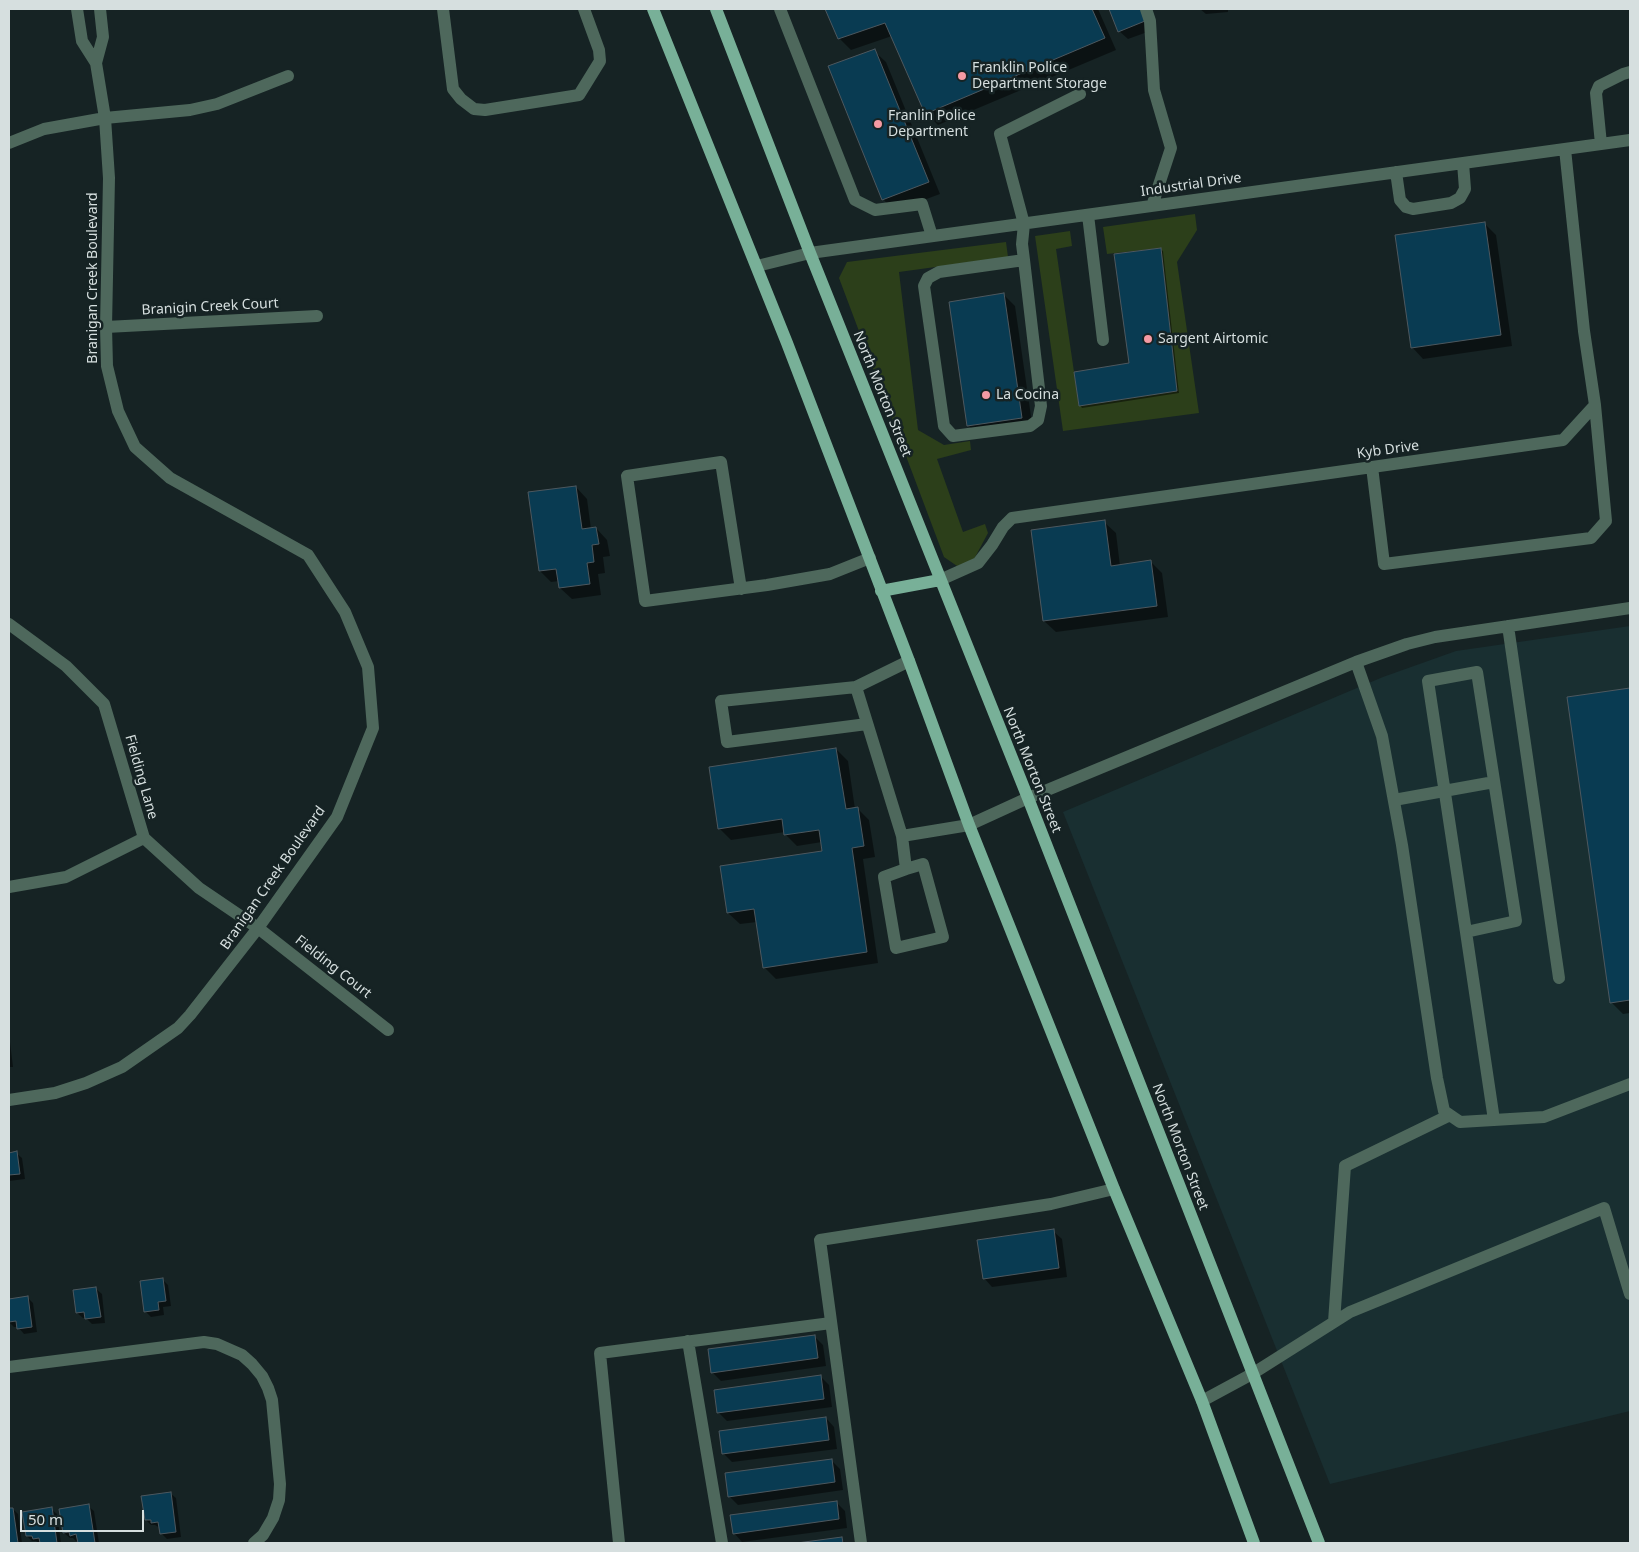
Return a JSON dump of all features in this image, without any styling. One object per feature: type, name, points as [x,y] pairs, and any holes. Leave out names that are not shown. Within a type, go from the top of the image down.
[{"type":"main road","points":[[654,9],[757,266],[870,558],[969,825],[1114,1189],[1202,1401],[1254,1543]]},
{"type":"main road","name":"North Morton Street","points":[[716,9],[810,253],[1028,798],[1318,1543]]},
{"type":"main road","points":[[881,591],[940,580]]},
{"type":"street","name":"Branigan Creek Boulevard","points":[[9,1100],[54,1093],[86,1083],[122,1067],[178,1028],[258,928],[337,817],[373,728],[368,667],[345,612],[308,555],[170,478],[135,446],[118,411],[107,366],[109,178],[105,118],[96,63],[82,41],[77,9]]},
{"type":"street","points":[[96,63],[103,37],[100,9]]},
{"type":"street","points":[[443,9],[453,89],[461,99],[474,109],[485,110],[579,94],[587,85],[600,61],[599,50],[584,9]]},
{"type":"street","points":[[780,9],[855,200],[875,210],[922,204],[932,236]]},
{"type":"street","points":[[1146,9],[1150,21],[1154,90],[1170,148],[1152,206]]},
{"type":"street","points":[[1601,144],[1596,93],[1599,86],[1630,72]]},
{"type":"street","points":[[9,143],[44,129],[105,118],[190,110],[217,104],[288,76]]},
{"type":"street","points":[[1024,260],[939,272],[928,278],[924,286],[944,426],[953,436],[1030,426],[1038,420],[1041,406],[1024,260],[1022,244],[1024,224],[1000,134],[1080,94]]},
{"type":"street","name":"Industrial Drive","points":[[757,266],[810,253],[1630,140]]},
{"type":"street","points":[[1372,467],[1384,564],[1591,538],[1606,521],[1595,405],[1584,331],[1565,149]]},
{"type":"street","points":[[1396,172],[1400,200],[1406,207],[1413,209],[1451,203],[1460,198],[1465,189],[1464,163]]},
{"type":"street","points":[[1088,215],[1103,340]]},
{"type":"street","name":"Branigin Creek Court","points":[[106,327],[317,316]]},
{"type":"street","name":"Kyb Drive","points":[[940,580],[978,563],[992,545],[1003,526],[1012,518],[1563,440],[1595,405]]},
{"type":"street","points":[[742,589],[721,462],[627,476],[645,601],[742,589],[830,574],[870,558]]},
{"type":"street","points":[[902,836],[969,825],[1028,798],[1356,662],[1407,644],[1436,637],[1630,608]]},
{"type":"street","name":"Fielding Lane","points":[[9,624],[66,666],[104,704],[144,838],[199,888],[258,928]]},
{"type":"street","points":[[1508,626],[1559,978]]},
{"type":"street","points":[[868,724],[727,742],[721,701],[856,686],[909,661]]},
{"type":"street","points":[[1356,662],[1382,736],[1402,845],[1437,1078],[1444,1111],[1460,1122],[1544,1117],[1630,1084]]},
{"type":"street","points":[[1466,932],[1516,921],[1477,672],[1428,680],[1494,1120]]},
{"type":"street","points":[[856,686],[902,836],[906,869]]},
{"type":"street","points":[[1394,800],[1494,782]]},
{"type":"street","points":[[9,887],[66,877],[144,838]]},
{"type":"street","points":[[923,864],[943,938],[896,948],[884,877],[906,869],[923,864]]},
{"type":"street","name":"Fielding Court","points":[[258,928],[388,1030]]},
{"type":"street","points":[[1334,1322],[1345,1166],[1450,1115]]},
{"type":"street","points":[[861,1543],[820,1240],[1051,1204],[1114,1189]]},
{"type":"street","points":[[1202,1401],[1252,1374],[1350,1312],[1604,1208],[1630,1294]]},
{"type":"street","points":[[619,1543],[600,1353],[831,1323]]},
{"type":"street","points":[[688,1341],[722,1543]]},
{"type":"street","points":[[9,1367],[204,1342],[217,1344],[242,1355],[262,1376],[272,1400],[280,1484],[279,1500],[273,1518],[263,1535],[254,1543]]},
{"type":"shaded area","points":[[1630,626],[1630,1411],[1330,1484],[1063,812],[1383,677],[1456,651]]},
{"type":"green space","points":[[1195,214],[1197,230],[1177,262],[1199,413],[1063,431],[1035,236],[1070,231],[1072,246],[1056,249],[1079,406],[1177,391],[1161,248],[1107,254],[1103,227]]},
{"type":"green space","points":[[1006,242],[1008,257],[899,272],[918,430],[944,445],[970,441],[971,450],[937,459],[963,532],[985,524],[988,533],[973,561],[957,566],[944,557],[839,278],[847,262]]},
{"type":"building","name":"Franklin Police Department Storage","points":[[825,9],[1092,9],[1105,38],[925,114],[885,23],[838,39]]},
{"type":"building","points":[[1109,9],[1141,9],[1145,21],[1118,32]]},
{"type":"building","name":"Franlin Police Department","points":[[875,49],[929,182],[882,200],[828,66]]},
{"type":"building","points":[[1485,222],[1501,335],[1411,348],[1395,235]]},
{"type":"building","name":"Sargent Airtomic","points":[[1161,248],[1177,391],[1079,406],[1074,372],[1129,363],[1114,254]]},
{"type":"building","points":[[1004,293],[1022,418],[967,426],[949,302]]},
{"type":"building","points":[[576,486],[582,529],[596,527],[599,544],[592,545],[594,562],[587,563],[590,584],[559,588],[556,569],[539,571],[528,492]]},
{"type":"building","points":[[1105,520],[1111,566],[1151,560],[1157,606],[1043,621],[1031,530]]},
{"type":"building","points":[[1630,688],[1630,1000],[1610,1003],[1567,697]]},
{"type":"building","points":[[836,748],[846,809],[858,807],[864,846],[852,848],[867,952],[763,968],[754,909],[727,913],[720,866],[822,851],[819,830],[784,835],[782,819],[718,829],[709,767]]},
{"type":"building","points":[[17,1151],[20,1174],[9,1175],[9,1153]]},
{"type":"building","points":[[1054,1229],[1059,1268],[983,1279],[977,1240]]},
{"type":"building","points":[[163,1278],[166,1301],[158,1302],[159,1310],[144,1312],[140,1281]]},
{"type":"building","points":[[96,1287],[101,1317],[85,1319],[84,1312],[76,1313],[73,1290]]},
{"type":"building","points":[[28,1296],[32,1327],[17,1329],[16,1321],[9,1322],[9,1299]]},
{"type":"building","points":[[815,1335],[818,1358],[711,1373],[708,1349]]},
{"type":"building","points":[[821,1375],[824,1399],[717,1413],[714,1390]]},
{"type":"building","points":[[826,1417],[829,1440],[722,1454],[719,1431]]},
{"type":"building","points":[[832,1459],[835,1482],[728,1497],[725,1473]]},
{"type":"building","points":[[171,1492],[176,1532],[160,1534],[158,1522],[151,1523],[151,1520],[145,1520],[141,1496]]},
{"type":"building","points":[[837,1501],[839,1519],[733,1534],[730,1515]]},
{"type":"building","points":[[89,1504],[95,1543],[78,1543],[76,1534],[70,1536],[69,1532],[63,1533],[59,1509]]},
{"type":"building","points":[[52,1507],[57,1543],[40,1543],[39,1538],[33,1539],[32,1536],[26,1536],[22,1512]]},
{"type":"building","points":[[9,1508],[13,1508],[18,1543],[9,1543]]},
{"type":"building","points":[[842,1537],[843,1543],[797,1543]]},
{"type":"place","name":"Franklin Police Department Storage","points":[[962,76]]},
{"type":"place","name":"Franlin Police Department","points":[[878,124]]},
{"type":"place","name":"Sargent Airtomic","points":[[1148,339]]},
{"type":"place","name":"La Cocina","points":[[986,395]]}]
